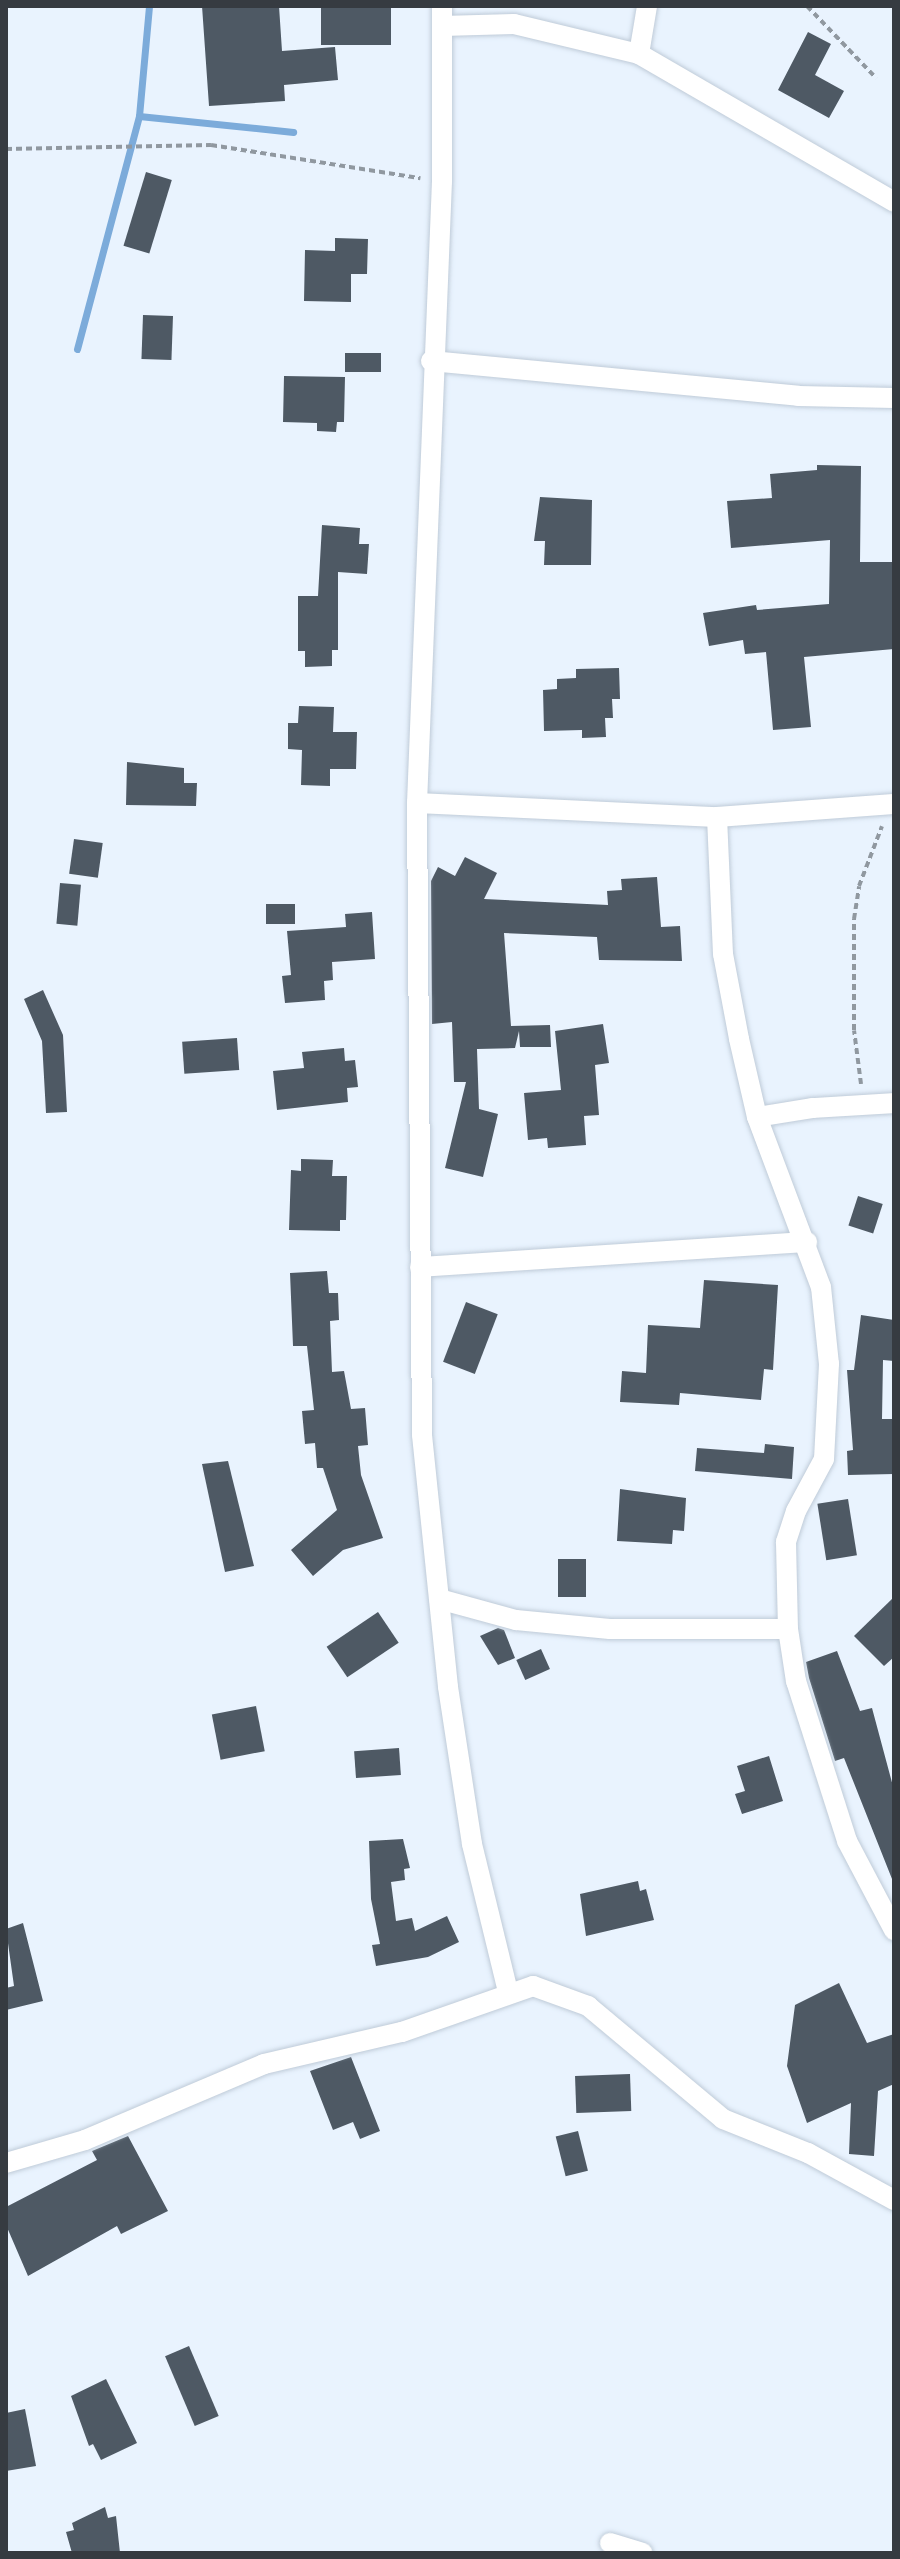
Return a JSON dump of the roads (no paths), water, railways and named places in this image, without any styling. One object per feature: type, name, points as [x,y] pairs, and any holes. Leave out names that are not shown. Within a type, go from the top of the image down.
[{"type":"street","points":[[639,54],[647,6]]},
{"type":"street","points":[[508,1992],[472,1844],[439,1599],[422,1435],[417,803],[431,361],[442,181],[442,16],[514,24],[639,54],[894,202]]},
{"type":"street","points":[[431,361],[798,396],[894,398]]},
{"type":"street","points":[[417,803],[717,817],[892,805]]},
{"type":"street","points":[[717,817],[723,954],[757,1117],[807,1242],[821,1287],[829,1364],[825,1448],[819,1474],[796,1511],[786,1542],[788,1629],[796,1681],[847,1841],[894,1930]]},
{"type":"street","points":[[757,1117],[894,1103]]},
{"type":"street","points":[[420,1267],[807,1242]]},
{"type":"street","points":[[439,1599],[516,1620],[610,1629],[788,1629]]},
{"type":"street","points":[[6,2163],[85,2140],[264,2064],[402,2032],[508,1992],[533,1986],[588,2006],[723,2119],[808,2153],[894,2200]]},
{"type":"street","points":[[610,2543],[643,2553]]},
{"type":"waterway","points":[[77,349],[139,116],[149,6]]},
{"type":"waterway","points":[[139,116],[293,132]]}]
